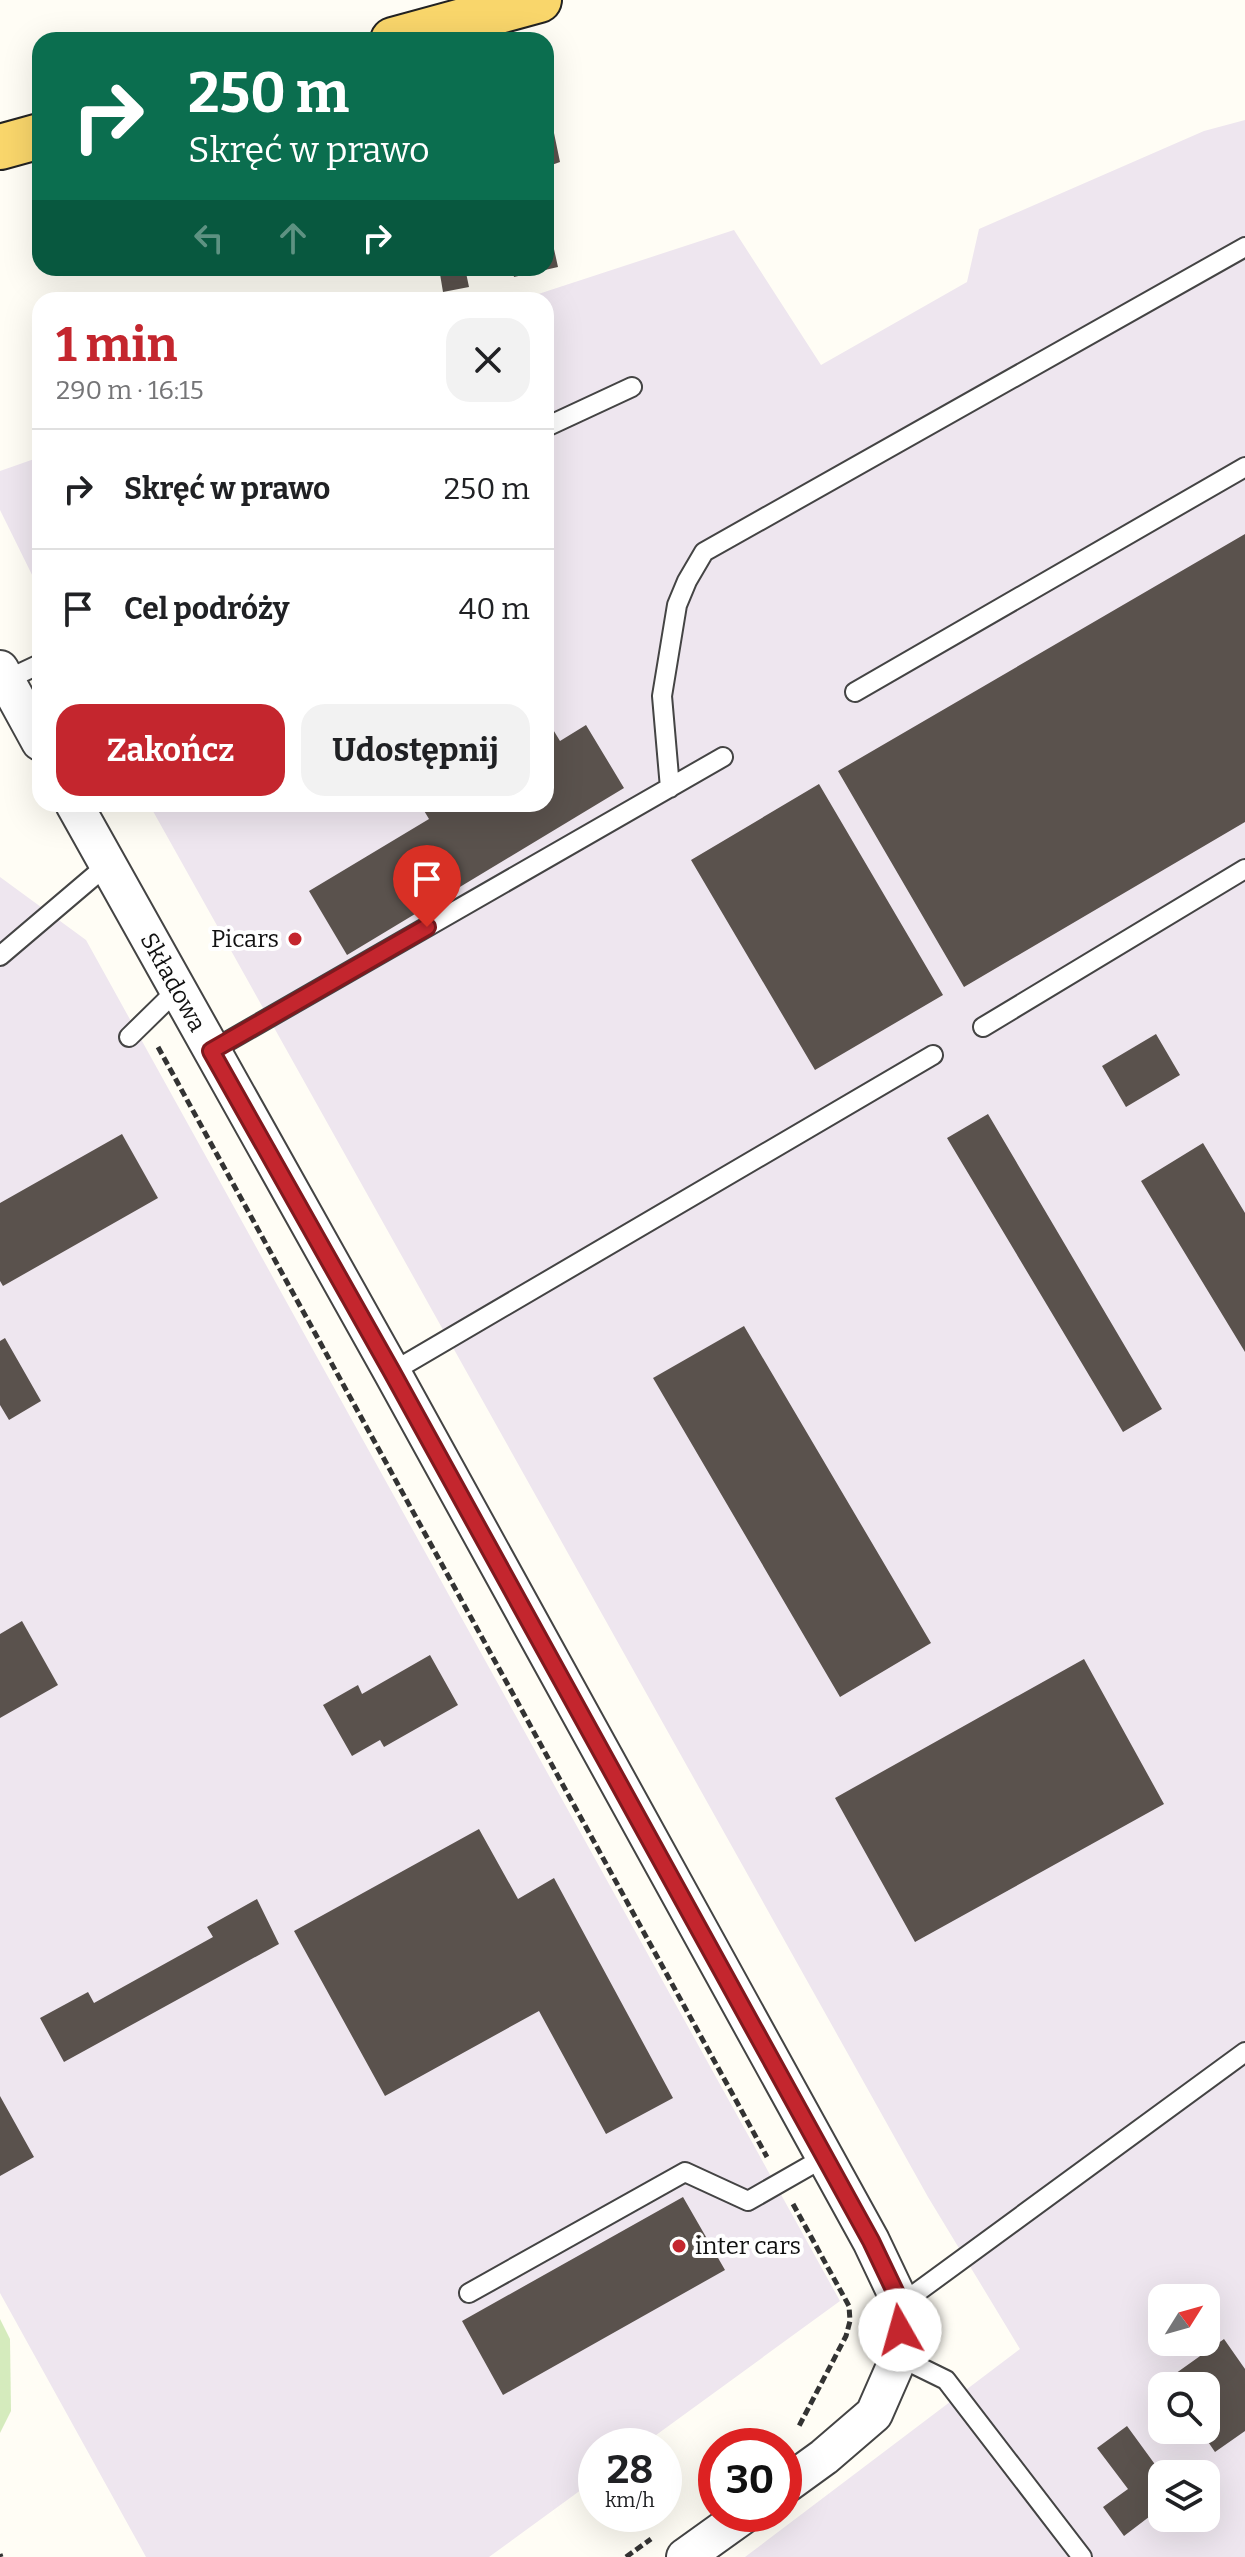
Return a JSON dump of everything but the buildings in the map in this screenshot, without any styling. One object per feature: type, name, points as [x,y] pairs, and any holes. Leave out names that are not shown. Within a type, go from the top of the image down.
[{"type":"main road","points":[[422,32],[539,0]]},
{"type":"main road","points":[[0,147],[32,138]]},
{"type":"street","points":[[3,674],[32,727]]},
{"type":"street","name":"Składowa","points":[[78,812],[392,1372],[825,2157],[901,2304],[899,2357],[874,2414],[802,2473]]},
{"type":"street","points":[[685,2557],[720,2532]]},
{"type":"lane","points":[[670,788],[662,696],[677,605],[704,552],[1245,247]]},
{"type":"lane","points":[[554,423],[632,387]]},
{"type":"lane","points":[[855,692],[1245,467]]},
{"type":"lane","points":[[3,674],[32,666]]},
{"type":"lane","points":[[211,1051],[723,757]]},
{"type":"lane","points":[[0,956],[107,865]]},
{"type":"lane","points":[[983,1027],[1245,869]]},
{"type":"lane","points":[[129,1037],[177,990]]},
{"type":"lane","points":[[392,1372],[933,1055]]},
{"type":"lane","points":[[901,2304],[1245,2052]]},
{"type":"lane","points":[[469,2293],[685,2172],[748,2201],[825,2157]]},
{"type":"lane","points":[[899,2357],[946,2380],[1082,2557]]},
{"type":"path","points":[[144,1022],[849,2306],[850,2321],[846,2336],[798,2428]]},
{"type":"shaded area","points":[[1245,120],[1245,2557],[745,2557],[778,2532],[802,2532],[802,2514],[1020,2349],[928,2197],[153,812],[554,812],[554,292],[544,292],[734,230],[821,365],[967,282],[979,229],[1204,131]]},
{"type":"shaded area","points":[[32,460],[32,575],[0,510],[0,471]]},
{"type":"shaded area","points":[[0,877],[86,940],[840,2301],[666,2428],[578,2428],[578,2492],[489,2557],[146,2557],[0,2293]]},
{"type":"green space","points":[[0,2319],[10,2339],[11,2411],[0,2433]]},
{"type":"place","name":"Picars","points":[[295,939]]},
{"type":"place","name":"inter cars","points":[[679,2246]]},
{"type":"route","points":[[427,927],[211,1051],[392,1372],[871,2241],[901,2304],[900,2330]]}]
